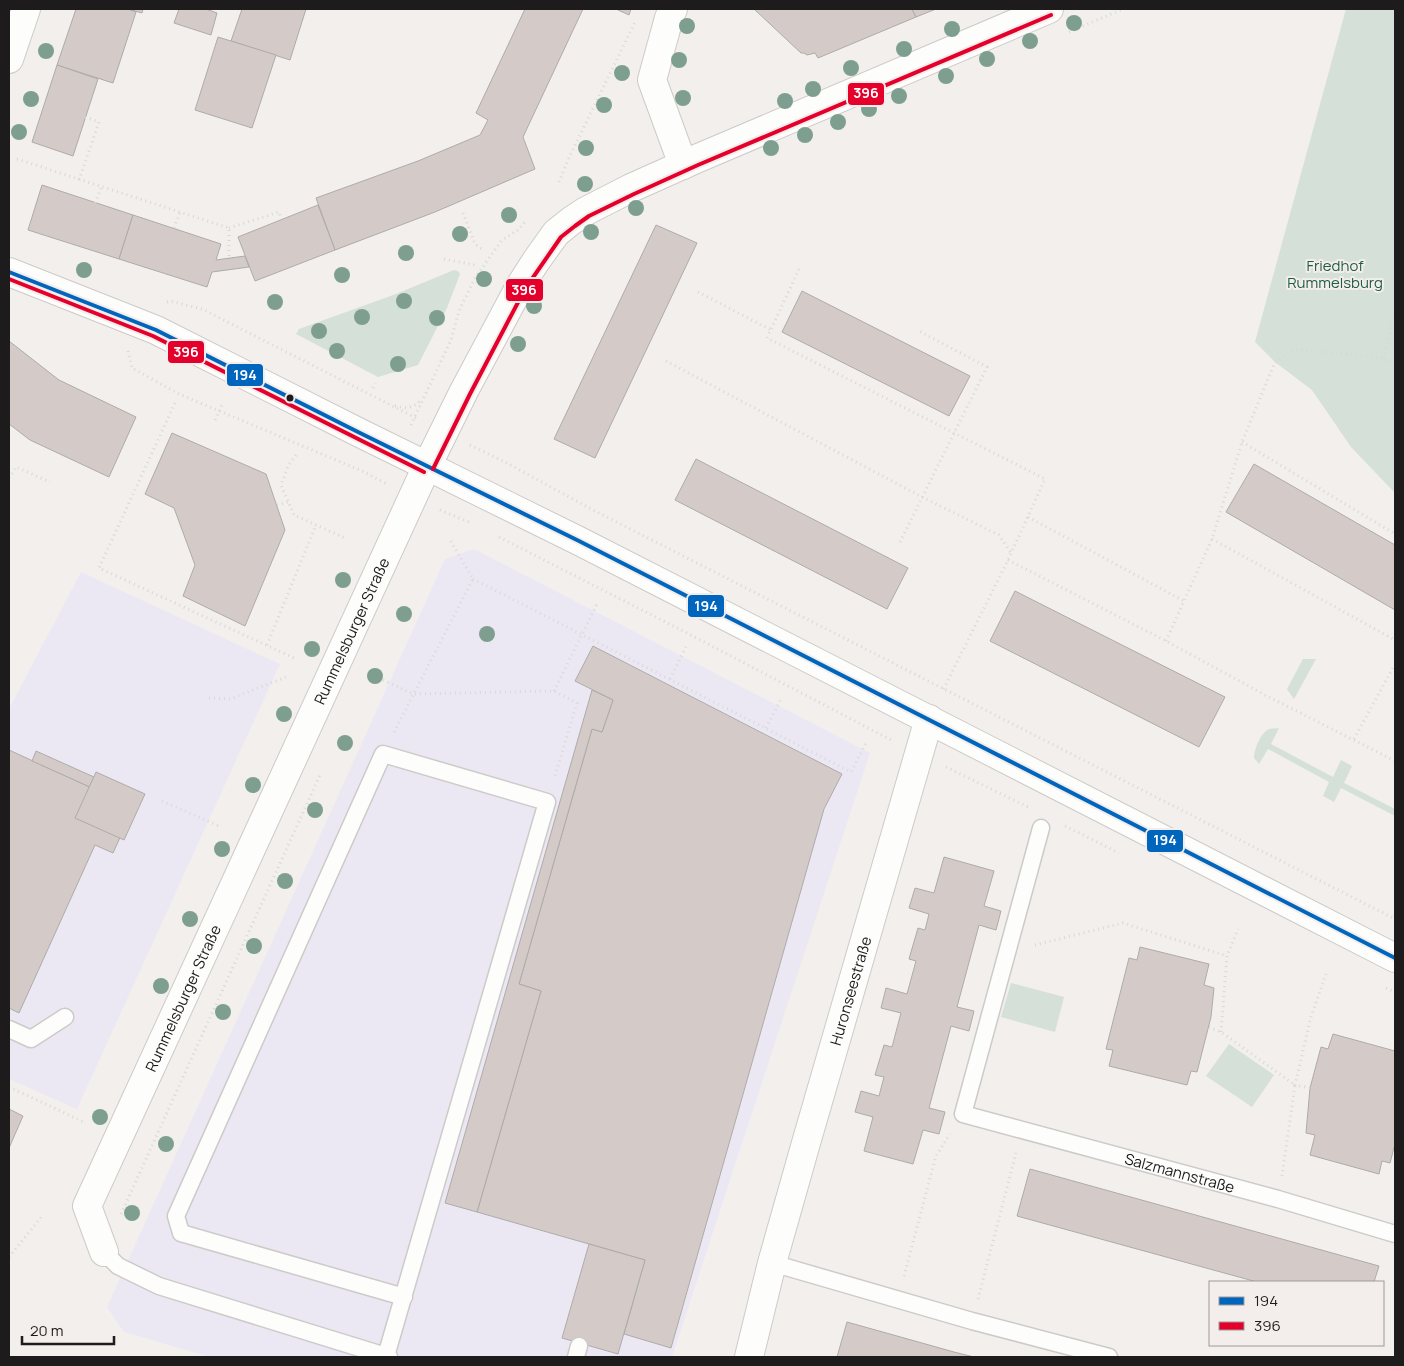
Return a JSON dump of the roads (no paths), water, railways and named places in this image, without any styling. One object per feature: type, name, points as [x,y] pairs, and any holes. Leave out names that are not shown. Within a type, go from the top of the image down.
[{"type":"street","points":[[9,59],[26,9]]},
{"type":"street","points":[[673,9],[652,80],[683,164]]},
{"type":"street","name":"Rummelsburger Straße","points":[[104,1252],[87,1206],[427,466],[520,286],[556,233],[586,212],[631,188],[683,164],[1049,9]]},
{"type":"street","points":[[9,272],[156,330],[579,541],[1395,958]]},
{"type":"street","name":"Huronseestraße","points":[[749,1357],[772,1263],[928,719]]},
{"type":"lane","points":[[388,1357],[547,802],[382,754],[176,1216],[181,1232],[404,1297]]},
{"type":"lane","name":"Salzmannstraße","points":[[1041,828],[963,1114],[1395,1234]]},
{"type":"lane","points":[[9,1029],[31,1039],[66,1016]]},
{"type":"lane","name":"Rummelsburger Straße","points":[[104,1252],[118,1266],[159,1286],[388,1357]]},
{"type":"lane","points":[[772,1263],[898,1300],[1108,1357]]},
{"type":"park label","name":"Friedhof Rummelsburg","points":[[1335,274]]}]
